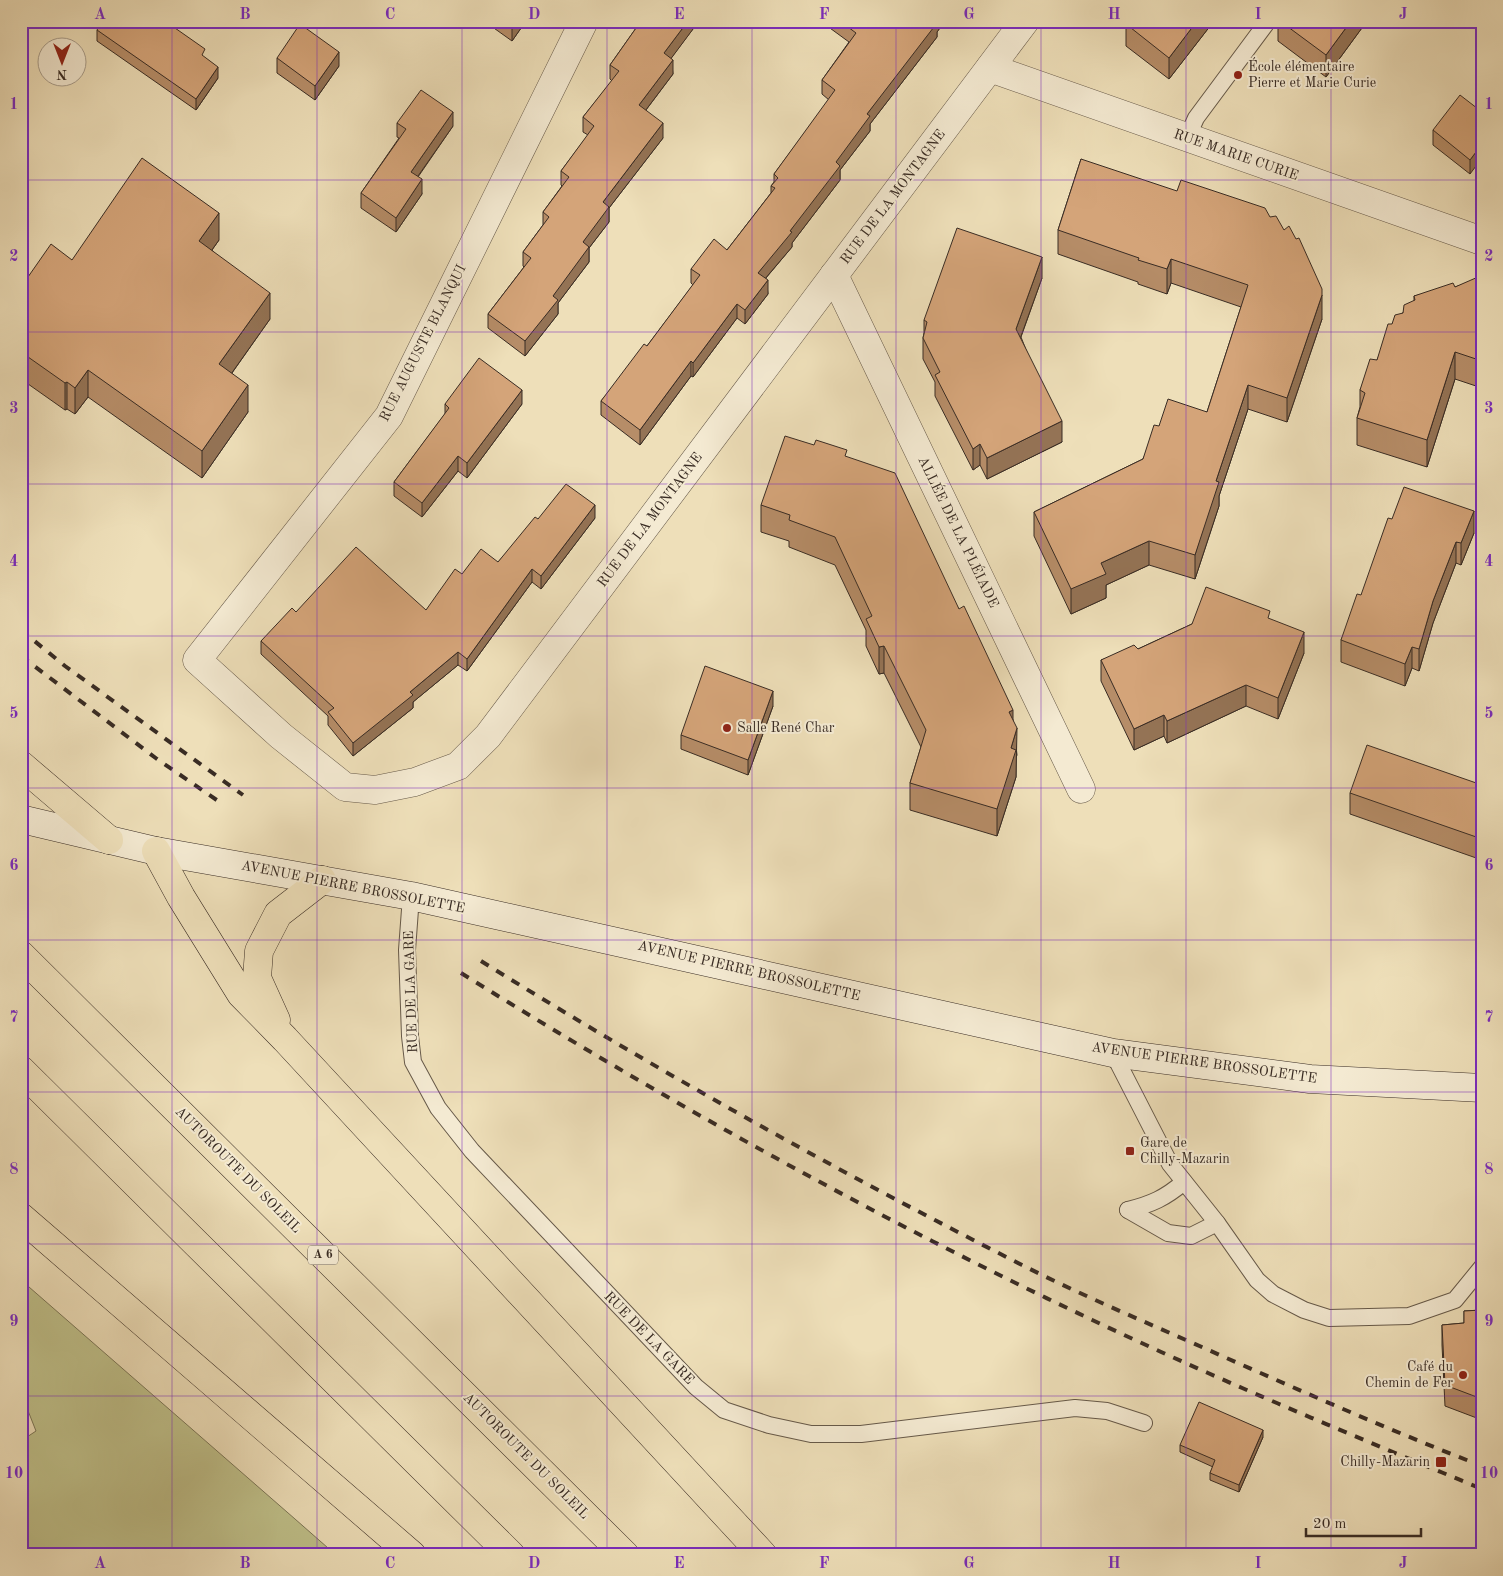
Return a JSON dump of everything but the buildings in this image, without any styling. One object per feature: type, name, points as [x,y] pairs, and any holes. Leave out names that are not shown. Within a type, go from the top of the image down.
[{"type":"highway","points":[[21,764],[108,840]]},
{"type":"highway","points":[[156,851],[181,897],[241,994],[285,1039],[763,1555]]},
{"type":"highway","points":[[285,1039],[257,978],[260,951],[278,914],[322,880]]},
{"type":"highway","name":"AUTOROUTE DU SOLEIL","points":[[21,955],[626,1555]]},
{"type":"highway","points":[[21,1070],[511,1555]]},
{"type":"highway","points":[[21,1217],[412,1555]]},
{"type":"street","name":"RUE AUGUSTE BLANQUI","points":[[197,660],[389,416],[584,21]]},
{"type":"street","name":"RUE DE LA MONTAGNE","points":[[197,660],[281,736],[345,787],[375,790],[415,782],[458,766],[488,736],[1025,21]]},
{"type":"street","name":"RUE MARIE CURIE","points":[[990,68],[1482,241]]},
{"type":"street","name":"ALLÉE DE LA PLÉIADE","points":[[834,275],[1081,789]]},
{"type":"street","name":"AVENUE PIERRE BROSSOLETTE","points":[[21,818],[156,851],[411,896],[1113,1053],[1310,1079],[1482,1088]]},
{"type":"lane","points":[[1187,138],[1196,118],[1268,21]]},
{"type":"lane","name":"RUE DE LA GARE","points":[[411,896],[406,950],[413,1062],[438,1108],[485,1165],[696,1387],[724,1410],[769,1426],[811,1434],[861,1434],[1075,1408],[1107,1411],[1144,1423]]},
{"type":"lane","points":[[1113,1053],[1170,1164],[1217,1223],[1257,1280],[1273,1294],[1304,1310],[1329,1318],[1409,1316],[1455,1300],[1482,1267]]},
{"type":"lane","points":[[1184,1182],[1163,1199],[1146,1206],[1128,1210],[1168,1233],[1191,1236],[1217,1223]]},
{"type":"green space","points":[[21,1280],[336,1555],[21,1555],[21,1441],[36,1431],[21,1393]]},
{"type":"railway","points":[[21,630],[65,666],[243,795]]},
{"type":"railway","points":[[21,656],[157,759],[224,805]]},
{"type":"railway","points":[[481,961],[547,1002],[748,1119],[1022,1265],[1096,1300],[1287,1384],[1482,1466]]},
{"type":"railway","points":[[461,973],[614,1066],[691,1110],[847,1197],[926,1238],[1086,1317],[1184,1362],[1482,1489]]},
{"type":"place","name":"École élémentaire Pierre et Marie Curie","points":[[1238,75]]},
{"type":"place","name":"Salle René Char","points":[[727,728]]},
{"type":"place","name":"Gare de Chilly-Mazarin","points":[[1130,1151]]},
{"type":"place","name":"Café du Chemin de Fer","points":[[1463,1375]]},
{"type":"place","name":"Chilly-Mazarin","points":[[1441,1462]]}]
